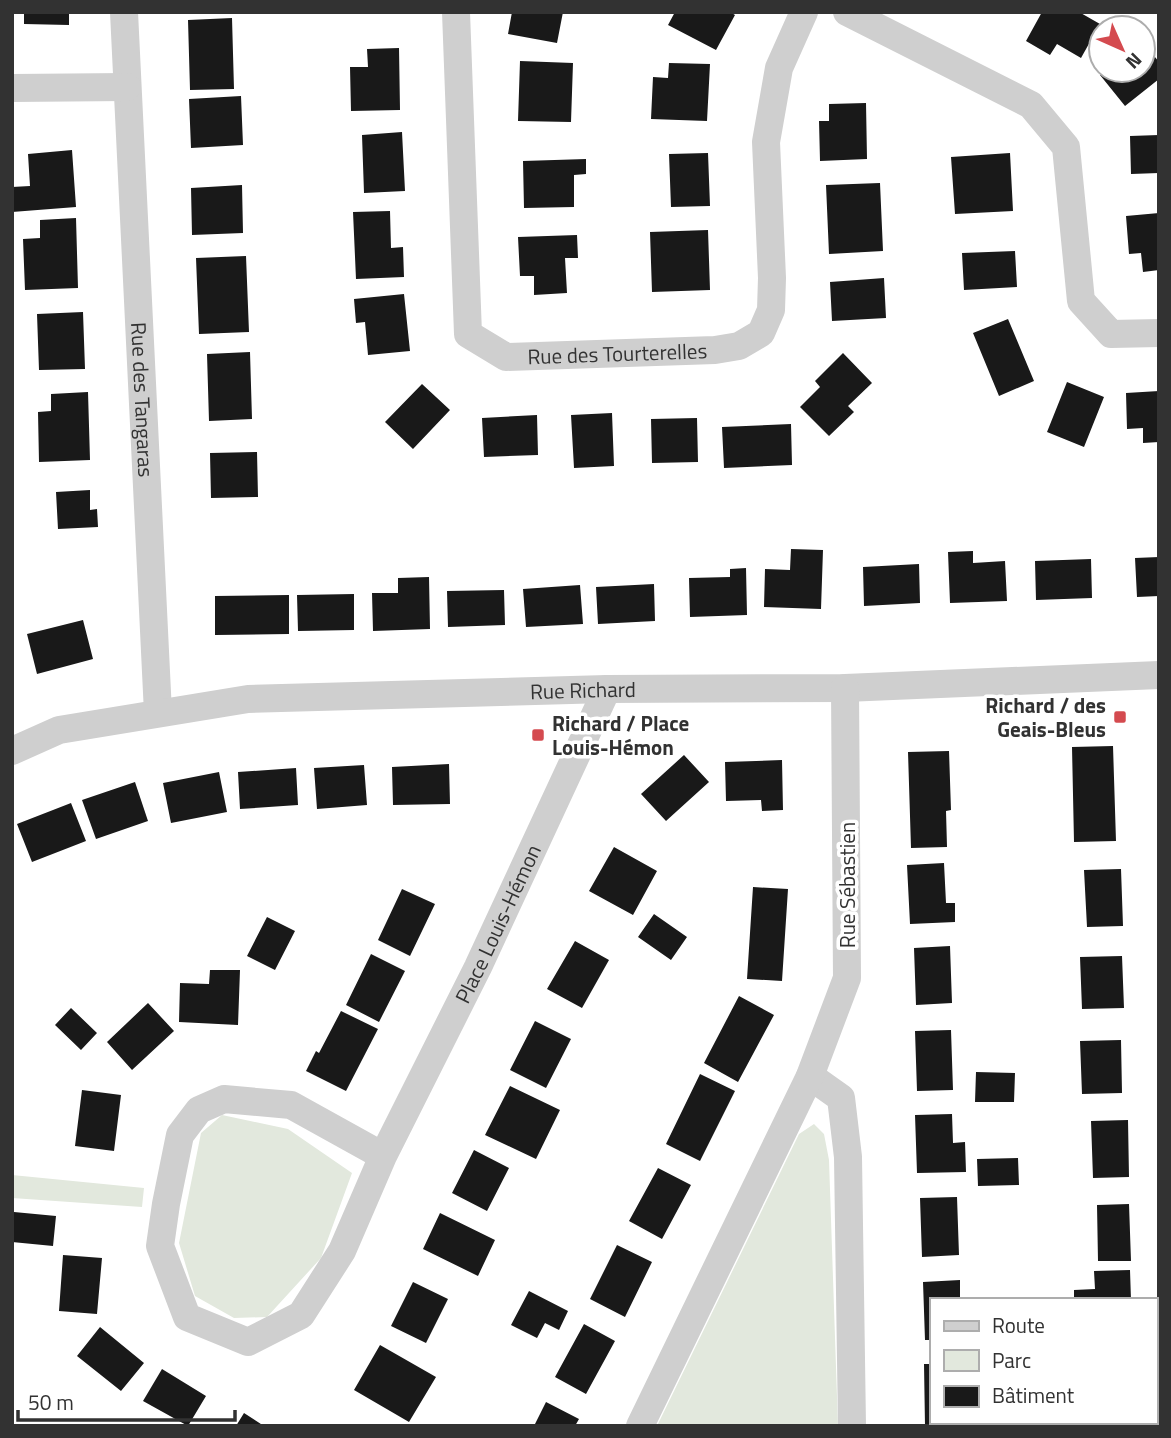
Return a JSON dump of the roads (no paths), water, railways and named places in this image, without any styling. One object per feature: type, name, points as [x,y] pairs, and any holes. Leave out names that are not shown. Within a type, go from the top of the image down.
[{"type":"street","name":"Rue des Tangaras","points":[[124,12],[158,713]]},
{"type":"street","name":"Rue des Tourterelles","points":[[456,12],[468,334],[506,356],[715,350],[739,346],[761,333],[771,310],[772,278],[766,142],[779,68],[804,12]]},
{"type":"street","points":[[847,12],[1031,105],[1066,147],[1081,301],[1111,334],[1159,332]]},
{"type":"street","points":[[12,88],[127,87]]},
{"type":"street","name":"Rue Richard","points":[[12,751],[60,730],[248,699],[607,690],[845,688],[1159,675]]},
{"type":"street","name":"Rue Sébastien","points":[[640,1426],[810,1076],[847,978],[845,688]]},
{"type":"street","name":"Place Louis-Hémon","points":[[383,1156],[291,1105],[223,1099],[199,1110],[180,1135],[160,1246],[187,1317],[248,1342],[300,1315],[342,1251],[383,1156],[478,967],[607,690]]},
{"type":"street","points":[[810,1076],[841,1098],[848,1157],[852,1426]]},
{"type":"place","name":"Richard / des Geais-Bleus","points":[[1120,717]]},
{"type":"place","name":"Richard / Place Louis-Hémon","points":[[538,735]]}]
